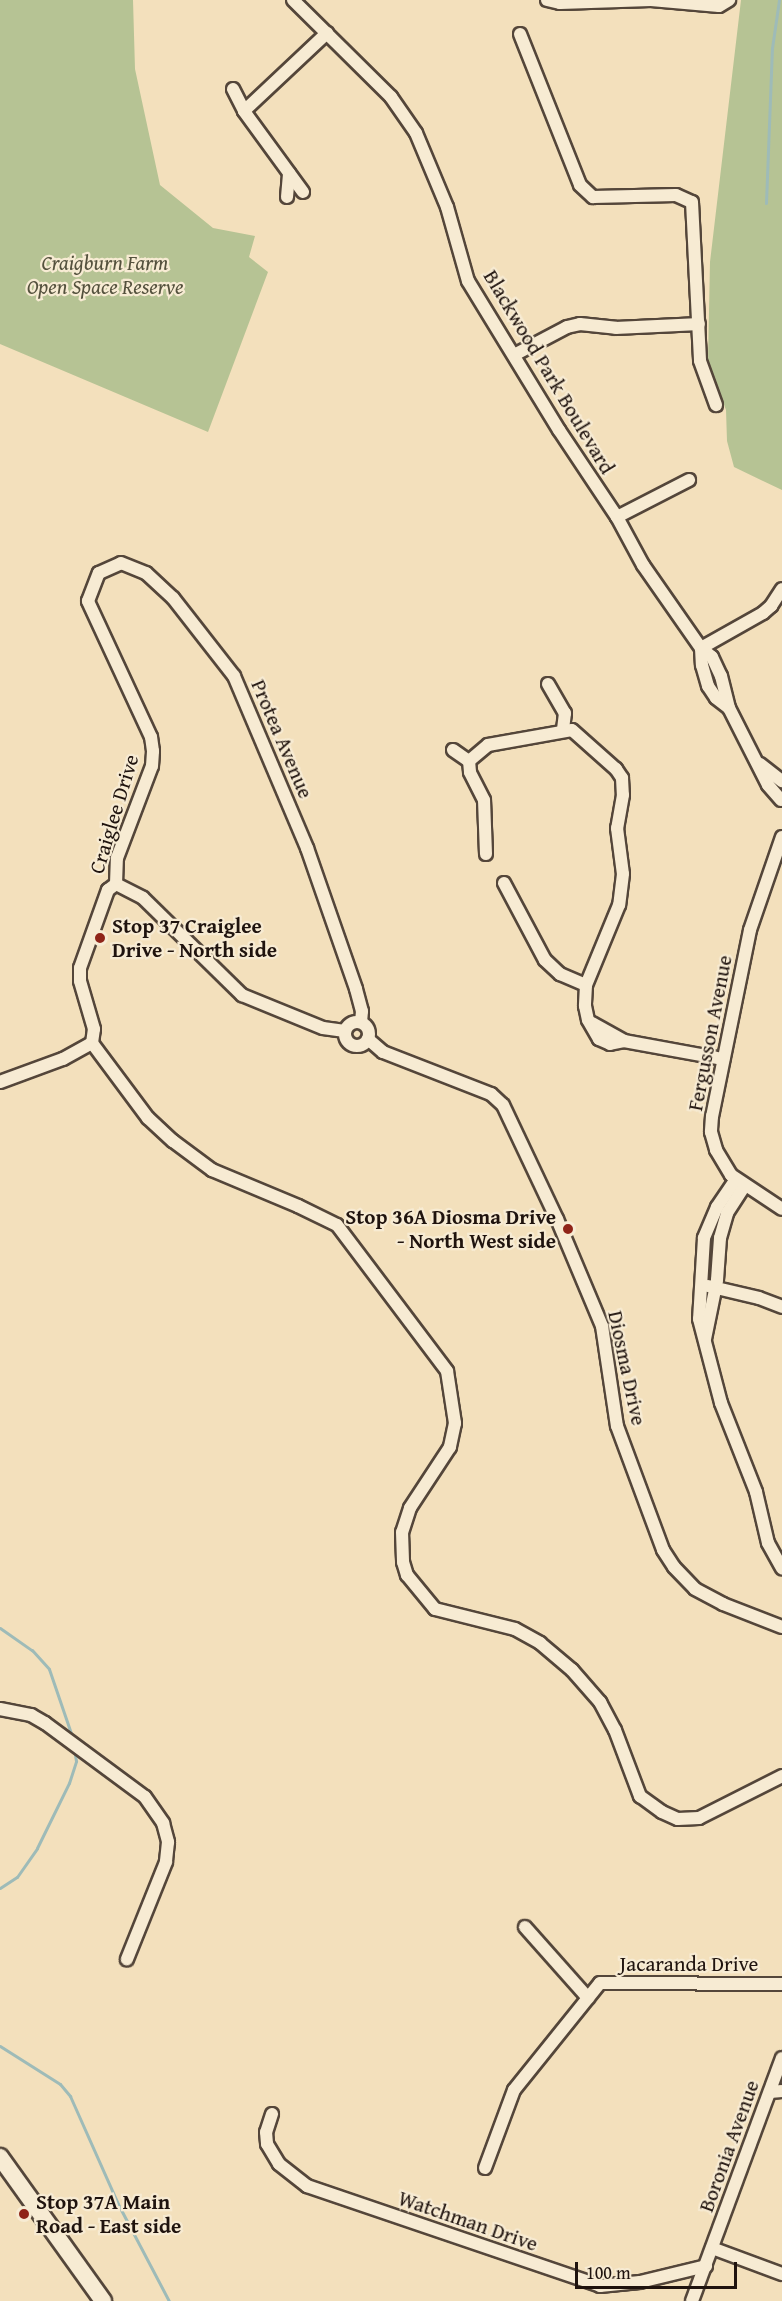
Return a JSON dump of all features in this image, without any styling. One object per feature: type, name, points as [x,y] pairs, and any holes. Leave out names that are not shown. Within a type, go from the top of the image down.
[{"type":"main road","points":[[0,2157],[102,2301]]},
{"type":"street","name":"Blackwood Park Boulevard","points":[[293,0],[391,96],[416,133],[447,207],[468,281],[559,430],[617,517],[643,565],[701,648],[702,666],[708,686],[716,698],[729,708],[768,785],[782,800]]},
{"type":"street","points":[[547,0],[560,3],[651,0],[718,6],[729,0]]},
{"type":"street","points":[[244,111],[327,33]]},
{"type":"street","points":[[520,34],[580,185],[593,197],[676,195],[692,202],[700,361],[716,405]]},
{"type":"street","points":[[526,50],[539,43]]},
{"type":"street","points":[[233,89],[244,111],[303,192]]},
{"type":"street","points":[[287,197],[290,174]]},
{"type":"street","points":[[514,355],[567,327],[580,324],[616,328],[699,324]]},
{"type":"street","points":[[617,517],[689,480]]},
{"type":"street","name":"Protea Avenue","points":[[88,601],[99,573],[108,567],[121,563],[146,573],[173,598],[234,675],[307,848],[356,989],[362,1011],[361,1022]]},
{"type":"street","points":[[701,648],[763,613],[771,606],[782,589]]},
{"type":"street","name":"Craiglee Drive","points":[[88,601],[151,737],[153,751],[152,766],[117,858],[116,884],[108,890],[80,968],[80,981],[94,1029],[92,1043]]},
{"type":"street","points":[[548,684],[565,713],[563,730]]},
{"type":"street","points":[[469,761],[488,746],[563,730],[579,734],[616,769],[622,778],[623,795],[617,828],[623,874],[619,905],[586,985],[585,1006],[588,1020],[599,1039],[610,1044],[624,1041],[723,1059]]},
{"type":"street","points":[[453,750],[469,761]]},
{"type":"street","points":[[469,761],[470,772],[484,800],[486,854]]},
{"type":"street","name":"Blackwood Park Boulevard","points":[[759,764],[782,781]]},
{"type":"street","points":[[782,800],[782,809]]},
{"type":"street","name":"Fergusson Avenue","points":[[782,837],[750,930],[723,1059],[711,1132],[723,1165],[740,1182],[782,1209]]},
{"type":"street","points":[[504,883],[545,960],[560,974],[586,985]]},
{"type":"street","points":[[116,884],[143,898],[242,994],[323,1028],[345,1032]]},
{"type":"street","points":[[361,1022],[367,1027],[368,1039],[363,1045],[351,1045],[346,1039],[345,1032],[349,1024],[361,1022]]},
{"type":"street","name":"Diosma Drive","points":[[368,1039],[383,1052],[491,1094],[502,1106],[557,1219],[602,1326],[617,1426],[663,1550],[674,1567],[695,1589],[723,1604],[782,1627]]},
{"type":"street","points":[[0,1082],[63,1059],[92,1043],[148,1118],[183,1149],[212,1170],[337,1225],[447,1371],[455,1423],[450,1447],[410,1508],[402,1532],[403,1562],[407,1575],[435,1609],[515,1629],[540,1643],[572,1670],[600,1702],[615,1730],[640,1796],[662,1812],[678,1819],[699,1818],[782,1776]]},
{"type":"street","points":[[740,1182],[709,1223],[704,1238],[698,1311],[721,1403],[756,1492],[768,1543],[782,1568]]},
{"type":"street","points":[[705,1340],[716,1288],[720,1238],[727,1213],[740,1182]]},
{"type":"street","points":[[700,1284],[759,1298],[782,1307]]},
{"type":"street","points":[[0,1709],[37,1717],[145,1797],[164,1823],[168,1842],[166,1862],[127,1959]]},
{"type":"street","points":[[525,1927],[588,1998]]},
{"type":"street","name":"Jacaranda Drive","points":[[485,2168],[514,2090],[600,1983],[782,1983]]},
{"type":"street","name":"Boronia Avenue","points":[[692,2301],[776,2092],[782,2058]]},
{"type":"street","name":"Watchman Drive","points":[[272,2114],[266,2132],[267,2144],[279,2164],[307,2186],[600,2286],[640,2282],[706,2266]]},
{"type":"street","points":[[712,2248],[782,2274]]},
{"type":"green space","name":"Craigburn Farm Open Space Reserve","points":[[0,0],[133,0],[135,69],[160,185],[213,228],[255,236],[249,257],[268,272],[208,432],[0,344]]},
{"type":"green space","points":[[741,0],[782,0],[782,490],[734,467],[727,441],[726,410],[708,361],[710,262]]},
{"type":"waterway","points":[[766,203],[772,48],[779,0]]},
{"type":"waterway","points":[[0,1628],[32,1650],[49,1669],[72,1736]]},
{"type":"waterway","points":[[0,1888],[17,1877],[37,1848],[69,1783],[76,1761],[74,1749]]},
{"type":"waterway","points":[[0,2046],[60,2084],[70,2096],[118,2204],[169,2301]]},
{"type":"place","name":"Stop 37 Craiglee Drive - North side","points":[[100,938]]},
{"type":"place","name":"Stop 36A Diosma Drive - North West side","points":[[568,1229]]},
{"type":"place","name":"Stop 37A Main Road - East side","points":[[24,2214]]}]
